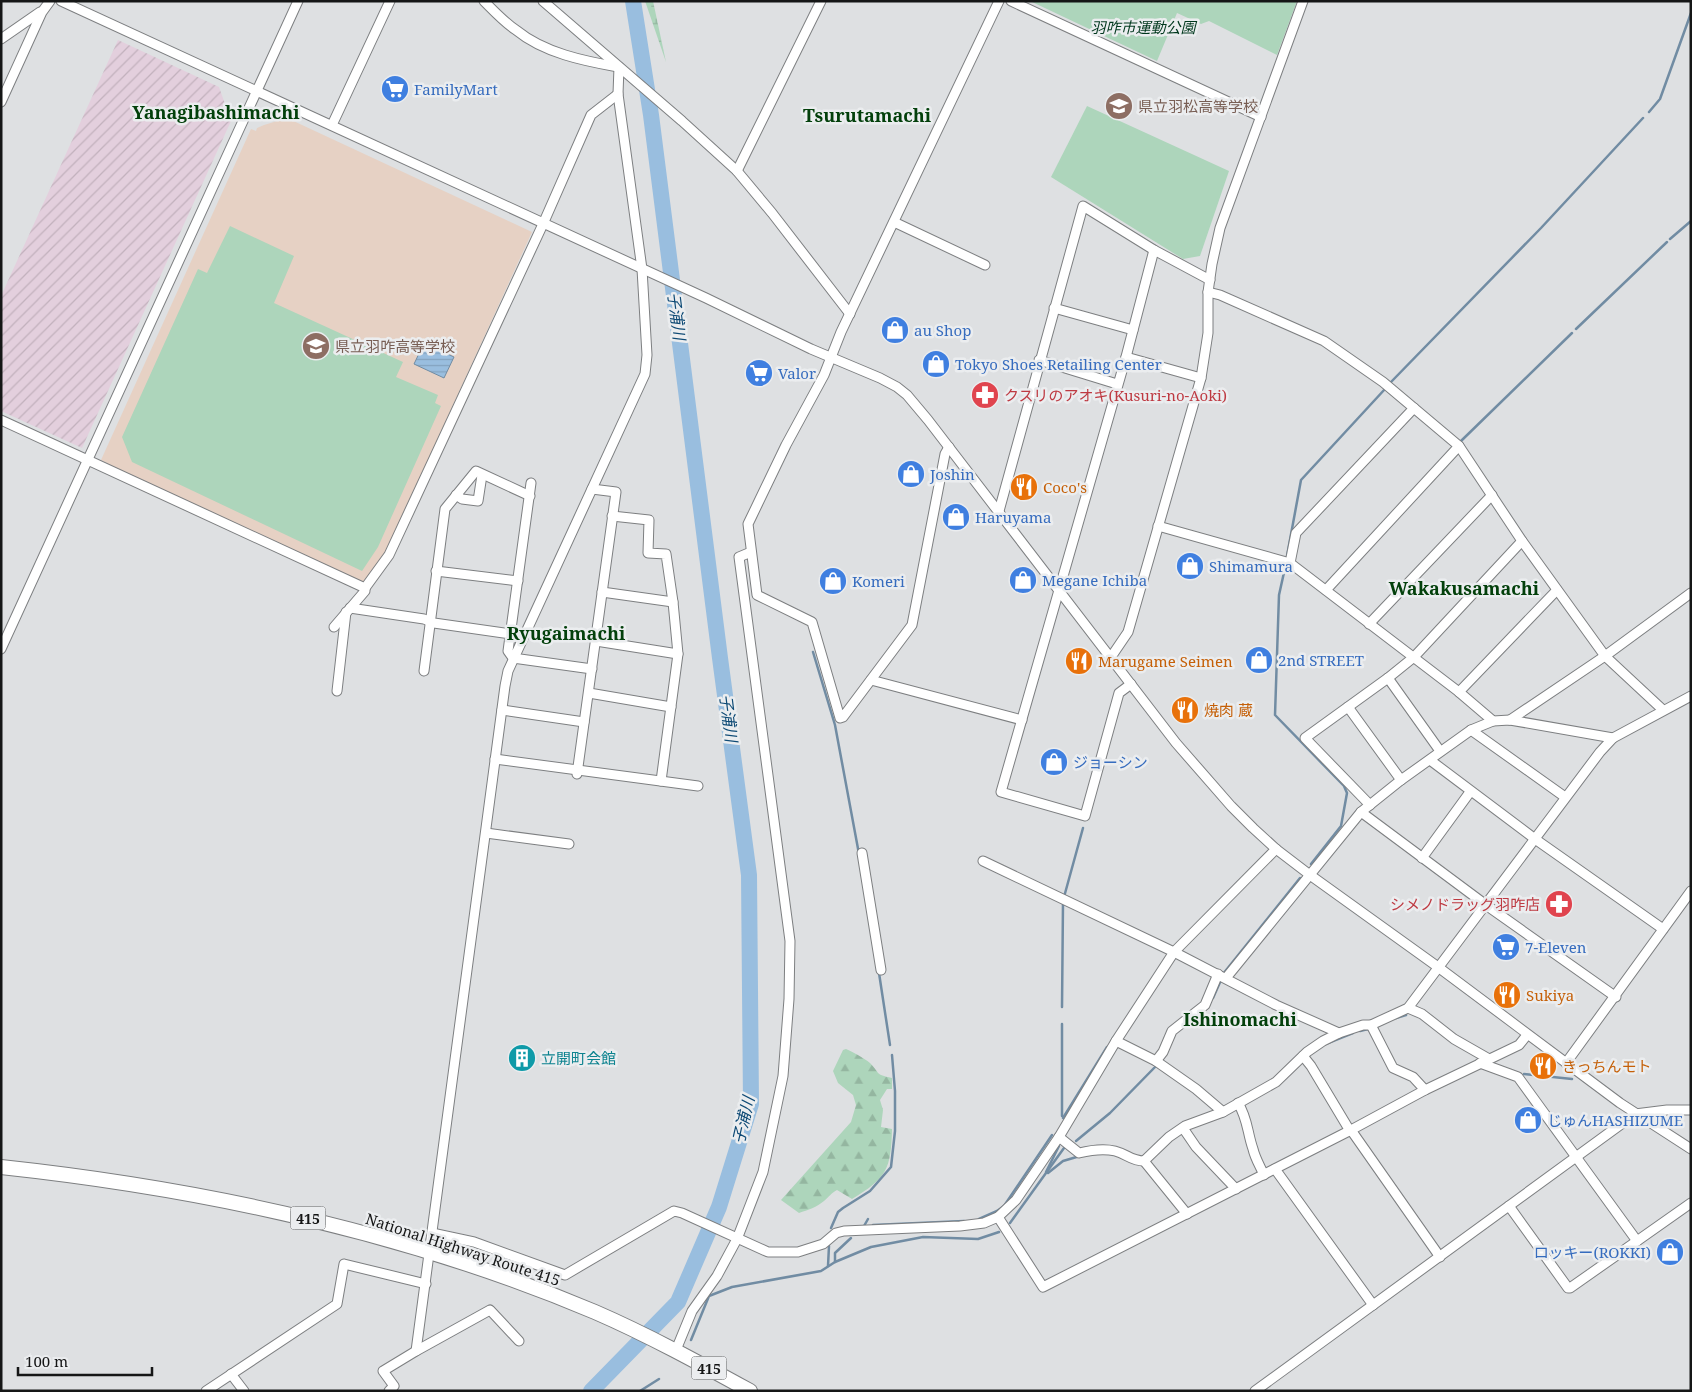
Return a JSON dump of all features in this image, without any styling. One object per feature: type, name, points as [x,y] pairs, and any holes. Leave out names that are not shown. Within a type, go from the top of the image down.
[{"type":"highway","name":"National Highway Route 415","points":[[1,1167],[230,1201],[300,1216],[430,1252],[514,1280],[603,1316],[671,1348],[750,1391]]},
{"type":"street","points":[[1,102],[42,12],[50,1]]},
{"type":"street","points":[[61,1],[897,387],[918,408],[949,447],[1176,743],[1231,806],[1276,849],[1310,875],[1438,967],[1635,1114],[1691,1149]]},
{"type":"street","points":[[1,649],[298,1]]},
{"type":"street","points":[[332,125],[390,1]]},
{"type":"street","points":[[484,1],[516,31],[532,41],[571,58],[619,67]]},
{"type":"street","points":[[543,1],[737,171],[850,314]]},
{"type":"street","points":[[737,171],[821,1]]},
{"type":"street","points":[[949,447],[945,454],[912,625],[843,717],[840,718],[812,622],[757,595],[748,524],[751,514],[824,375],[830,357],[850,314],[999,1]]},
{"type":"street","points":[[1011,1],[1260,117]]},
{"type":"street","points":[[1111,657],[1128,632],[1201,378],[1208,333],[1208,292],[1220,228],[1304,1]]},
{"type":"street","points":[[1,39],[42,12]]},
{"type":"street","points":[[416,1351],[507,678],[513,658],[645,374],[647,355],[646,271],[618,94],[619,67]]},
{"type":"street","points":[[334,627],[365,592],[365,588],[389,555],[543,224],[591,115],[618,94]]},
{"type":"street","points":[[998,511],[1083,206],[1154,250],[1210,280]]},
{"type":"street","points":[[894,222],[984,265]]},
{"type":"street","points":[[1131,684],[1118,693],[1085,816],[1001,792],[1126,357],[1154,250]]},
{"type":"street","points":[[1208,292],[1220,295],[1324,341],[1383,382],[1459,446],[1522,540],[1604,656],[1663,710]]},
{"type":"street","points":[[1054,308],[1133,330]]},
{"type":"street","points":[[1126,357],[1201,378]]},
{"type":"street","points":[[1039,360],[1117,384]]},
{"type":"street","points":[[1290,563],[1296,533],[1414,408]]},
{"type":"street","points":[[1,420],[365,588]]},
{"type":"street","points":[[1326,590],[1459,446]]},
{"type":"street","points":[[424,671],[445,509],[476,471],[530,496]]},
{"type":"street","points":[[456,495],[462,499],[478,501],[482,475]]},
{"type":"street","points":[[531,484],[508,651],[513,658],[592,669]]},
{"type":"street","points":[[578,772],[616,492],[592,489]]},
{"type":"street","points":[[1369,624],[1492,495]]},
{"type":"street","points":[[612,516],[649,520],[648,553],[666,554],[678,654],[660,781]]},
{"type":"street","points":[[1158,526],[1290,563],[1493,721]]},
{"type":"street","points":[[1370,805],[1305,738],[1414,658],[1522,540]]},
{"type":"street","points":[[671,1348],[692,1311],[716,1276],[735,1238],[763,1172],[783,1076],[789,999],[790,941],[739,557],[751,552]]},
{"type":"street","points":[[436,570],[518,581]]},
{"type":"street","points":[[1458,692],[1557,590]]},
{"type":"street","points":[[602,592],[673,602]]},
{"type":"street","points":[[1510,720],[1604,656],[1691,593]]},
{"type":"street","points":[[348,610],[424,619],[434,623],[510,634]]},
{"type":"street","points":[[337,691],[348,610]]},
{"type":"street","points":[[596,641],[678,654]]},
{"type":"street","points":[[1388,678],[1440,751]]},
{"type":"street","points":[[871,680],[1022,720]]},
{"type":"street","points":[[589,693],[671,706]]},
{"type":"street","points":[[1059,1137],[1079,1153],[1097,1149],[1115,1151],[1134,1161],[1144,1160],[1169,1137],[1183,1128],[1223,1112],[1276,1082],[1303,1056],[1323,1041],[1363,1025],[1371,1025],[1408,1008],[1589,765],[1613,738],[1691,696]]},
{"type":"street","points":[[1348,706],[1400,780]]},
{"type":"street","points":[[502,710],[584,722]]},
{"type":"street","points":[[1156,1062],[1163,1052],[1172,1031],[1204,1005],[1222,976],[1310,875],[1361,812],[1440,751],[1471,730],[1493,721],[1510,720],[1613,738]]},
{"type":"street","points":[[1471,730],[1565,797]]},
{"type":"street","points":[[496,759],[578,772],[698,786]]},
{"type":"street","points":[[1430,760],[1470,792],[1663,929]]},
{"type":"street","points":[[1422,858],[1470,792]]},
{"type":"street","points":[[1361,812],[1486,905],[1616,997]]},
{"type":"street","points":[[486,833],[569,844]]},
{"type":"street","points":[[432,1233],[474,1242],[565,1275],[674,1211],[768,1252],[798,1252],[823,1244],[836,1233],[844,1231],[960,1226],[984,1223],[998,1217],[1016,1200],[1059,1137],[1116,1041],[1174,952],[1276,849]]},
{"type":"street","points":[[862,852],[881,970]]},
{"type":"street","points":[[983,861],[1174,952],[1276,1005],[1339,1033]]},
{"type":"street","points":[[1566,1063],[1616,997],[1691,891]]},
{"type":"street","points":[[1408,1008],[1422,1014],[1484,1061],[1518,1077],[1637,1241]]},
{"type":"street","points":[[1371,1025],[1393,1068],[1412,1077],[1425,1090]]},
{"type":"street","points":[[998,1217],[1043,1288],[1425,1090],[1519,1045],[1527,1035]]},
{"type":"street","points":[[1116,1041],[1156,1062],[1196,1089],[1223,1112]]},
{"type":"street","points":[[1303,1056],[1350,1130],[1440,1257]]},
{"type":"street","points":[[1238,1103],[1244,1112],[1249,1126],[1253,1149],[1264,1175]]},
{"type":"street","points":[[1255,1391],[1635,1114],[1667,1110],[1691,1110]]},
{"type":"street","points":[[1183,1128],[1202,1154],[1236,1189]]},
{"type":"street","points":[[1144,1160],[1187,1214]]},
{"type":"street","points":[[1275,1169],[1373,1305]]},
{"type":"street","points":[[1509,1206],[1568,1288],[1570,1288],[1691,1203]]},
{"type":"street","points":[[206,1391],[337,1304],[344,1264],[426,1284]]},
{"type":"street","points":[[389,1391],[394,1386],[383,1372],[416,1351],[490,1310],[519,1341]]},
{"type":"street","points":[[232,1374],[244,1391]]},
{"type":"shaded area","points":[[118,40],[219,87],[231,121],[82,448],[1,411],[1,296]]},
{"type":"shaded area","name":"県立羽咋高等学校","points":[[287,118],[532,232],[385,554],[363,584],[108,466],[107,463],[101,460],[251,129],[256,131],[257,128],[264,125]]},
{"type":"green space","points":[[645,1],[653,1],[666,62]]},
{"type":"green space","name":"羽咋市運動公園","points":[[1030,1],[1297,1],[1277,55],[1209,21],[1201,24],[1177,13],[1157,61]]},
{"type":"green space","points":[[1087,106],[1229,171],[1200,256],[1183,259],[1051,177]]},
{"type":"green space","points":[[230,226],[294,256],[274,303],[403,362],[396,377],[438,395],[435,403],[441,406],[378,547],[362,571],[132,462],[122,437],[198,269],[207,273]]},
{"type":"green space","points":[[846,1049],[868,1061],[878,1073],[892,1078],[892,1089],[887,1089],[880,1100],[883,1110],[881,1127],[892,1129],[888,1163],[885,1171],[873,1185],[852,1199],[837,1190],[818,1205],[799,1213],[781,1200],[851,1122],[856,1105],[853,1095],[838,1083],[833,1071],[843,1050]]},
{"type":"water","points":[[424,343],[454,357],[444,378],[414,364]]},
{"type":"waterway","name":"子浦川","points":[[591,1391],[678,1302],[719,1207],[751,1104],[749,875],[651,115],[633,1]]},
{"type":"waterway","points":[[1649,112],[1660,99],[1691,13]]},
{"type":"waterway","points":[[1391,382],[1541,228],[1643,118]]},
{"type":"waterway","points":[[1670,239],[1691,221]]},
{"type":"waterway","points":[[1576,329],[1667,242]]},
{"type":"waterway","points":[[1461,441],[1572,333]]},
{"type":"waterway","points":[[1287,556],[1301,480],[1385,389]]},
{"type":"waterway","points":[[1285,568],[1279,595],[1275,715],[1344,786],[1347,793],[1341,826],[1311,864]]},
{"type":"waterway","points":[[813,652],[835,725],[859,854]]},
{"type":"waterway","points":[[1064,897],[1083,828]]},
{"type":"waterway","points":[[1223,974],[1300,878]]},
{"type":"waterway","points":[[1062,1007],[1063,902]]},
{"type":"waterway","points":[[879,973],[890,1045]]},
{"type":"waterway","points":[[1213,998],[1221,980]]},
{"type":"waterway","points":[[1193,1020],[1204,1011]]},
{"type":"waterway","points":[[1396,1018],[1406,1015]]},
{"type":"waterway","points":[[1062,1024],[1062,1116]]},
{"type":"waterway","points":[[1360,1031],[1368,1029]]},
{"type":"waterway","points":[[1328,1043],[1353,1033]]},
{"type":"waterway","points":[[1063,1118],[1107,1047]]},
{"type":"waterway","points":[[831,1228],[838,1212],[870,1191],[891,1167],[895,1131],[895,1091],[892,1055]]},
{"type":"waterway","points":[[1076,1141],[1110,1113],[1157,1065]]},
{"type":"waterway","points":[[1524,1074],[1572,1079]]},
{"type":"waterway","points":[[979,1219],[1004,1206],[1052,1135]]},
{"type":"waterway","points":[[1046,1172],[1059,1146]]},
{"type":"waterway","points":[[1010,1223],[1064,1148]]},
{"type":"waterway","points":[[1048,1173],[1063,1161],[1080,1156]]},
{"type":"waterway","points":[[864,1226],[868,1219]]},
{"type":"waterway","points":[[873,1225],[964,1221]]},
{"type":"waterway","points":[[691,1340],[709,1296],[732,1287],[821,1271],[835,1262],[871,1247],[923,1237],[978,1239],[999,1232]]},
{"type":"waterway","points":[[835,1262],[835,1253],[851,1238]]},
{"type":"waterway","points":[[828,1266],[829,1246]]},
{"type":"waterway","points":[[640,1391],[659,1379]]},
{"type":"place","name":"FamilyMart","points":[[395,89]]},
{"type":"place","name":"県立羽松高等学校","points":[[1119,106]]},
{"type":"place","name":"au Shop","points":[[895,330]]},
{"type":"place","name":"県立羽咋高等学校","points":[[316,346]]},
{"type":"place","name":"Tokyo Shoes Retailing Center","points":[[936,364]]},
{"type":"place","name":"Valor","points":[[759,373]]},
{"type":"place","name":"クスリのアオキ(Kusuri-no-Aoki)","points":[[985,395]]},
{"type":"place","name":"Joshin","points":[[911,474]]},
{"type":"place","name":"Coco's","points":[[1024,487]]},
{"type":"place","name":"Haruyama","points":[[956,517]]},
{"type":"place","name":"Shimamura","points":[[1190,566]]},
{"type":"place","name":"Megane Ichiba","points":[[1023,580]]},
{"type":"place","name":"Komeri","points":[[833,581]]},
{"type":"place","name":"2nd STREET","points":[[1259,660]]},
{"type":"place","name":"Marugame Seimen","points":[[1079,661]]},
{"type":"place","name":"焼肉 蔵","points":[[1185,710]]},
{"type":"place","name":"ジョーシン","points":[[1054,762]]},
{"type":"place","name":"シメノドラッグ羽咋店","points":[[1559,904]]},
{"type":"place","name":"7-Eleven","points":[[1506,947]]},
{"type":"place","name":"Sukiya","points":[[1507,995]]},
{"type":"place","name":"立開町会館","points":[[522,1058]]},
{"type":"place","name":"きっちんモト","points":[[1543,1066]]},
{"type":"place","name":"じゅんHASHIZUME","points":[[1528,1120]]},
{"type":"place","name":"ロッキー(ROKKI)","points":[[1670,1252]]},
{"type":"district","name":"Yanagibashimachi","points":[[216,112]]},
{"type":"district","name":"Tsurutamachi","points":[[867,115]]},
{"type":"district","name":"Wakakusamachi","points":[[1464,588]]},
{"type":"district","name":"Ryugaimachi","points":[[566,633]]},
{"type":"district","name":"Ishinomachi","points":[[1240,1019]]}]
